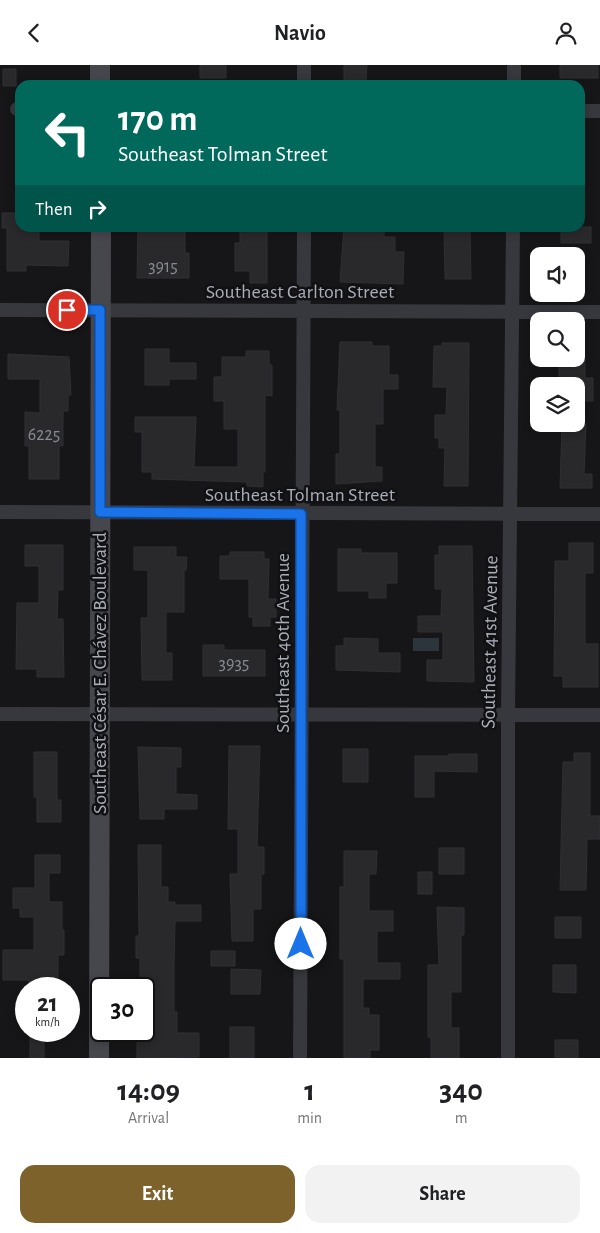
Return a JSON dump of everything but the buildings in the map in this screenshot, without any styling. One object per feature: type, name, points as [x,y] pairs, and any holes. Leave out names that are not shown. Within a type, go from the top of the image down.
[{"type":"street","points":[[100,65],[100,80]]},
{"type":"street","points":[[304,65],[304,80]]},
{"type":"street","points":[[514,65],[514,80]]},
{"type":"street","points":[[585,111],[600,111]]},
{"type":"street","name":"Southeast César E. Chávez Boulevard","points":[[98,1058],[101,232]]},
{"type":"street","name":"Southeast 40th Avenue","points":[[300,1058],[301,514],[304,232]]},
{"type":"street","name":"Southeast 41st Avenue","points":[[508,1058],[508,714],[513,232]]},
{"type":"street","name":"Southeast Carlton Street","points":[[0,310],[600,312]]},
{"type":"street","name":"Southeast Tolman Street","points":[[0,512],[600,514]]},
{"type":"street","points":[[0,715],[600,715]]},
{"type":"shaded area","points":[[413,638],[439,638],[439,651],[413,651]]},
{"type":"route","points":[[67,310],[100,310],[100,512],[301,514],[301,944]]}]
